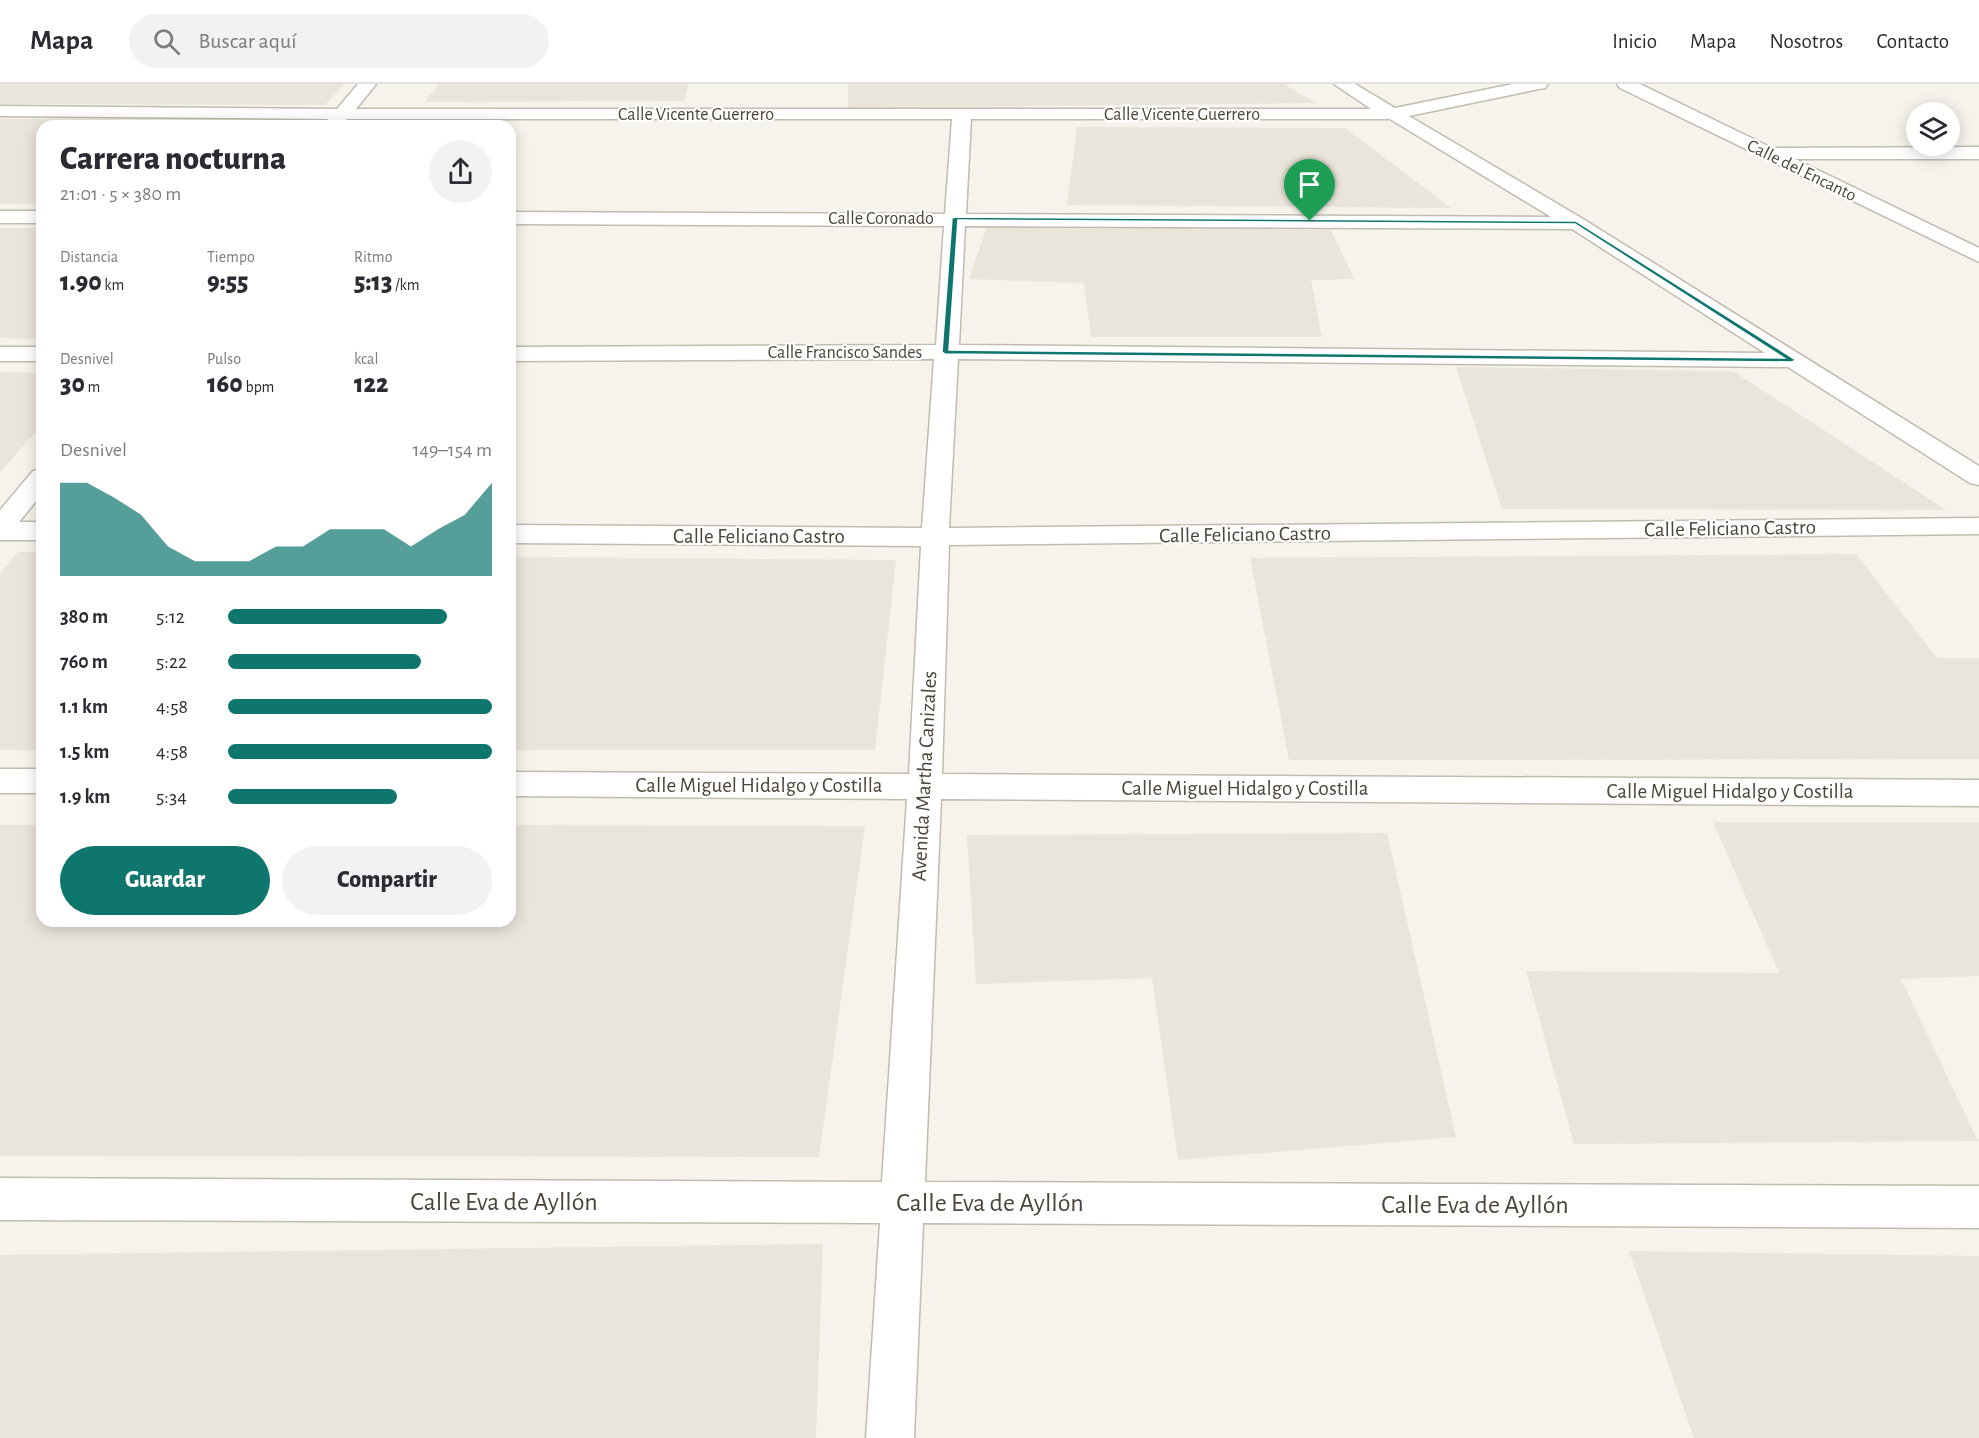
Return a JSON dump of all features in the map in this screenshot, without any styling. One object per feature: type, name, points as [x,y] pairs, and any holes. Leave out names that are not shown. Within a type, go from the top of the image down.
[{"type":"street","points":[[337,120],[368,84]]},
{"type":"street","points":[[1343,84],[1576,223],[1979,477]]},
{"type":"street","name":"Calle Vicente Guerrero","points":[[0,111],[337,120],[962,114],[1391,114],[1539,84]]},
{"type":"street","name":"Calle del Encanto","points":[[1626,84],[1979,256]]},
{"type":"street","name":"Avenida Martha Canizales","points":[[890,1438],[924,786],[934,537],[962,114]]},
{"type":"street","points":[[1766,153],[1979,153]]},
{"type":"street","points":[[0,217],[36,217]]},
{"type":"street","name":"Calle Coronado","points":[[516,218],[955,218],[1576,223]]},
{"type":"street","name":"Calle Francisco Sandes","points":[[516,354],[945,352],[1792,360]]},
{"type":"street","points":[[0,354],[36,354]]},
{"type":"street","points":[[0,529],[36,484]]},
{"type":"street","name":"Calle Feliciano Castro","points":[[516,534],[934,537],[1979,526]]},
{"type":"street","points":[[0,529],[36,531]]},
{"type":"street","points":[[0,781],[36,781]]},
{"type":"street","name":"Calle Miguel Hidalgo y Costilla","points":[[516,784],[1979,793]]},
{"type":"street","name":"Calle Eva de Ayllón","points":[[0,1200],[901,1201],[1979,1207]]},
{"type":"shaded area","points":[[0,84],[344,84],[325,105],[0,104]]},
{"type":"shaded area","points":[[439,84],[689,84],[684,101],[425,102]]},
{"type":"shaded area","points":[[848,84],[1284,84],[1316,103],[848,108]]},
{"type":"shaded area","points":[[0,119],[304,120],[36,120],[36,204],[0,204]]},
{"type":"shaded area","points":[[1077,127],[1345,128],[1451,208],[1067,205]]},
{"type":"shaded area","points":[[987,226],[1331,230],[1354,279],[1311,280],[1322,337],[1091,337],[1084,283],[969,279]]},
{"type":"shaded area","points":[[0,228],[36,228],[36,339],[0,338]]},
{"type":"shaded area","points":[[1456,367],[1733,371],[1946,510],[1502,509]]},
{"type":"shaded area","points":[[0,372],[36,373],[36,432],[0,472]]},
{"type":"shaded area","points":[[18,552],[36,552],[36,750],[0,750],[0,573]]},
{"type":"shaded area","points":[[1856,554],[1937,658],[1979,658],[1979,759],[1289,760],[1250,558]]},
{"type":"shaded area","points":[[516,557],[896,560],[875,750],[516,750]]},
{"type":"shaded area","points":[[1713,822],[1979,822],[1979,976],[1901,979],[1978,1141],[1574,1144],[1526,971],[1779,973]]},
{"type":"shaded area","points":[[0,825],[36,825],[36,927],[516,927],[516,825],[865,826],[819,1157],[0,1156]]},
{"type":"shaded area","points":[[1387,833],[1456,1137],[1178,1160],[1152,978],[976,984],[967,835]]},
{"type":"shaded area","points":[[823,1244],[816,1438],[0,1438],[0,1255]]},
{"type":"shaded area","points":[[1629,1251],[1979,1256],[1979,1438],[1694,1438]]},
{"type":"route","points":[[955,218],[1310,221],[1576,223],[1792,360],[945,352],[955,218]]}]
